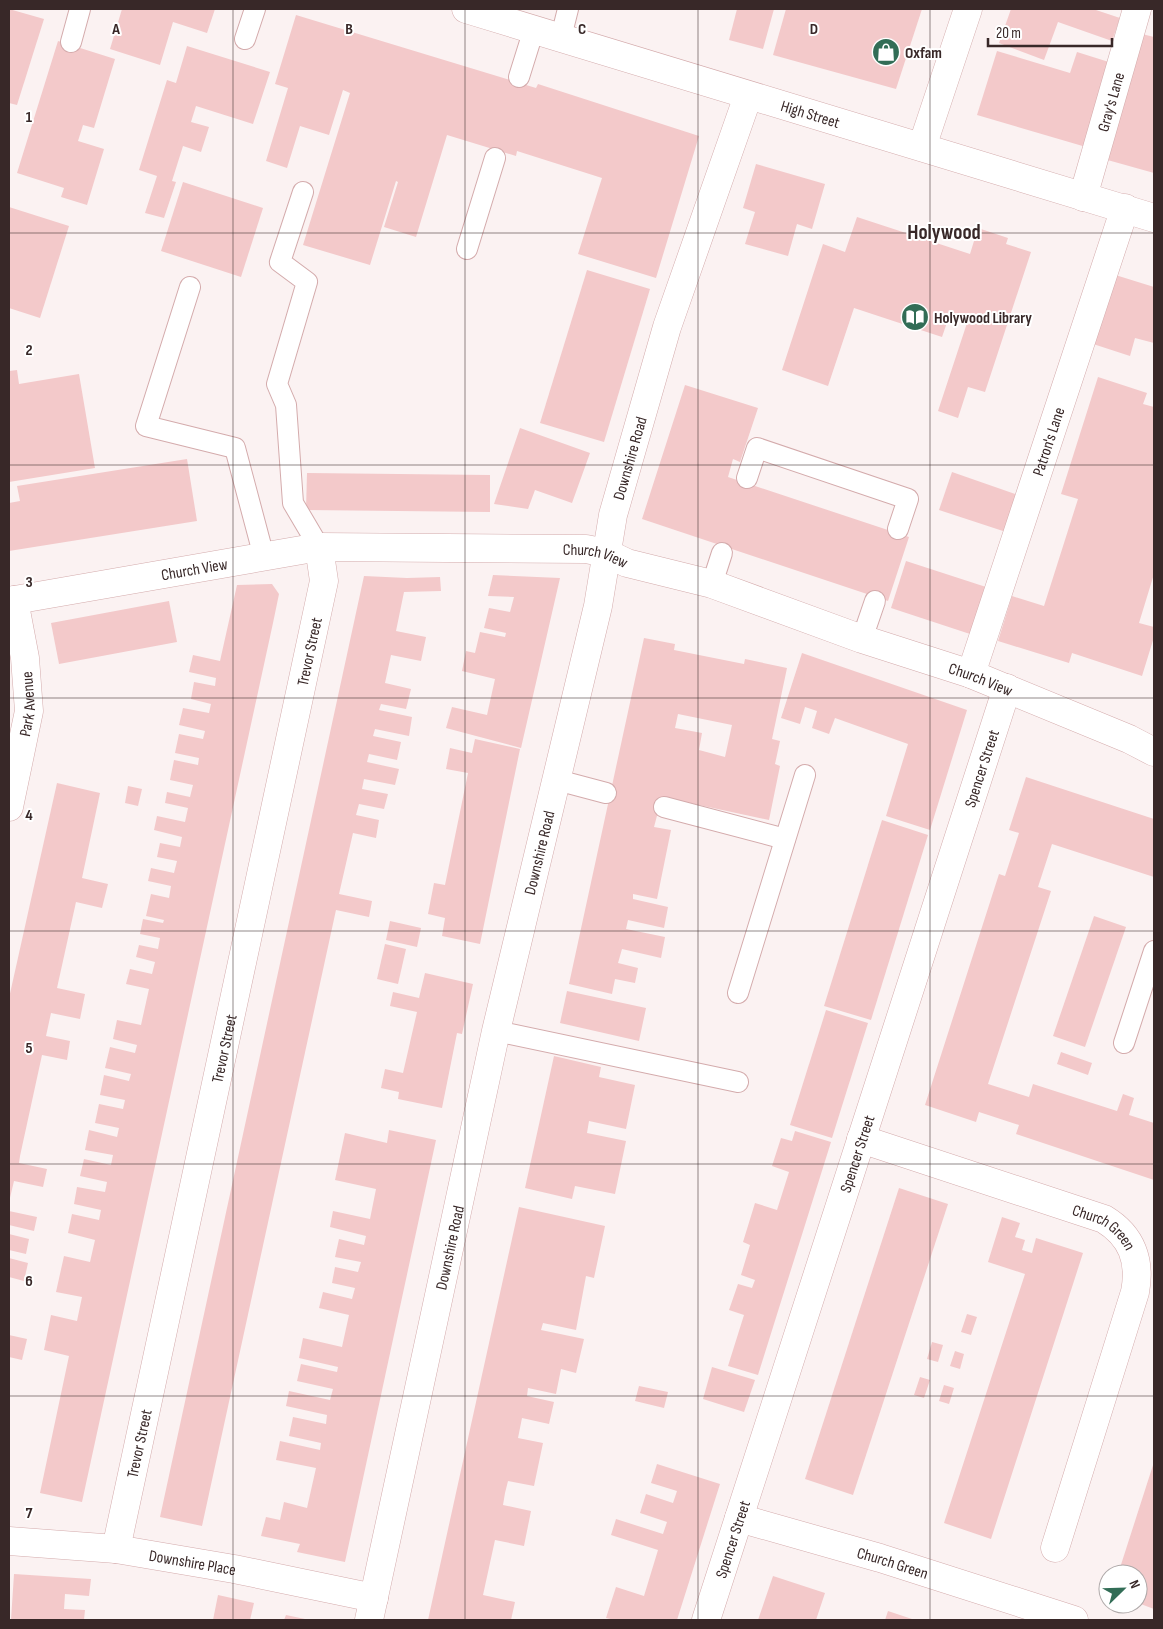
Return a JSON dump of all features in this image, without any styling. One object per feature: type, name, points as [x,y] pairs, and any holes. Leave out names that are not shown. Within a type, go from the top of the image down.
[{"type":"street","name":"High Street","points":[[466,9],[561,36],[748,96],[1154,218]]},
{"type":"street","points":[[922,147],[968,9]]},
{"type":"street","name":"Gray's Lane","points":[[1083,196],[1138,9]]},
{"type":"street","name":"Downshire Road","points":[[371,1609],[496,1031],[598,606],[613,515],[667,328],[748,96]]},
{"type":"street","name":"Patron's Lane","points":[[971,674],[1125,208]]},
{"type":"street","name":"Church View","points":[[11,600],[320,547],[586,549],[606,553],[627,563],[712,584],[862,639],[971,674],[1129,739],[1154,752]]},
{"type":"street","name":"Trevor Street","points":[[116,1549],[322,591],[324,581],[320,547]]},
{"type":"street","name":"Park Avenue","points":[[9,806],[29,711],[25,658],[11,600]]},
{"type":"street","name":"Spencer Street","points":[[706,1620],[1007,688]]},
{"type":"street","name":"Church Green","points":[[861,1140],[1104,1219],[1120,1230],[1131,1246],[1138,1276],[1135,1292],[1055,1548]]},
{"type":"street","name":"Church Green","points":[[739,1518],[880,1558],[1074,1620]]},
{"type":"street","name":"Downshire Place","points":[[9,1541],[116,1549],[234,1569],[371,1609]]},
{"type":"lane","points":[[70,42],[80,9]]},
{"type":"lane","points":[[245,39],[254,9]]},
{"type":"lane","points":[[561,36],[568,9]]},
{"type":"lane","points":[[520,77],[534,29]]},
{"type":"lane","points":[[467,249],[495,158]]},
{"type":"lane","points":[[303,192],[280,262],[306,282],[277,384],[286,405],[293,504],[320,547]]},
{"type":"lane","points":[[190,287],[146,426],[235,448],[264,557]]},
{"type":"lane","points":[[747,478],[757,448],[908,499],[898,529]]},
{"type":"lane","points":[[712,584],[722,553]]},
{"type":"lane","points":[[862,639],[875,602]]},
{"type":"lane","points":[[738,993],[805,775]]},
{"type":"lane","points":[[557,780],[606,793]]},
{"type":"lane","points":[[664,808],[785,839]]},
{"type":"lane","points":[[1124,1043],[1154,951]]},
{"type":"lane","points":[[496,1031],[738,1082]]},
{"type":"building","points":[[9,9],[44,19],[17,105],[9,103]]},
{"type":"building","points":[[122,9],[215,9],[207,33],[173,22],[160,65],[110,49]]},
{"type":"building","points":[[737,9],[774,9],[763,49],[729,40]]},
{"type":"building","points":[[786,9],[922,9],[896,89],[773,55]]},
{"type":"building","points":[[1011,9],[1093,9],[1120,18],[1112,41],[1058,22],[1044,60],[999,43]]},
{"type":"building","points":[[296,15],[536,88],[538,84],[699,136],[656,278],[578,254],[602,178],[517,151],[516,156],[447,135],[416,237],[384,227],[398,182],[396,181],[370,265],[303,245],[350,93],[343,90],[329,135],[300,126],[287,168],[266,161],[288,88],[275,84]]},
{"type":"building","points":[[1138,33],[1154,37],[1154,173],[1104,159]]},
{"type":"building","points":[[58,41],[115,59],[94,128],[83,125],[78,141],[104,149],[87,205],[61,197],[64,188],[17,173]]},
{"type":"building","points":[[187,46],[270,72],[253,124],[196,106],[191,122],[209,127],[201,152],[183,146],[172,181],[176,182],[164,218],[145,213],[157,176],[139,170],[167,80],[176,83]]},
{"type":"building","points":[[997,51],[1070,73],[1077,52],[1112,63],[1086,147],[977,115]]},
{"type":"building","points":[[756,164],[825,184],[812,229],[797,224],[788,256],[745,244],[755,212],[743,208]]},
{"type":"building","points":[[183,182],[263,208],[241,277],[161,251]]},
{"type":"building","points":[[9,207],[69,226],[40,318],[9,308]]},
{"type":"building","name":"Holywood Library","points":[[857,217],[970,254],[978,228],[1008,238],[1006,244],[1031,252],[985,392],[968,387],[958,418],[938,411],[968,320],[950,314],[942,337],[854,308],[828,386],[782,370],[823,244],[845,252]]},
{"type":"building","points":[[587,270],[650,289],[604,442],[540,423]]},
{"type":"building","points":[[1109,273],[1154,287],[1154,343],[1135,338],[1130,356],[1087,342]]},
{"type":"building","points":[[17,370],[19,384],[79,374],[95,468],[9,482],[9,371]]},
{"type":"building","points":[[1098,377],[1147,393],[1143,404],[1154,407],[1154,574],[1139,623],[1154,627],[1154,637],[1142,676],[1072,653],[1069,663],[998,641],[1012,596],[1044,606],[1078,499],[1061,494]]},
{"type":"building","points":[[685,385],[758,408],[740,462],[733,459],[728,477],[909,537],[888,601],[642,519]]},
{"type":"building","points":[[520,428],[590,453],[572,503],[535,490],[528,509],[494,504]]},
{"type":"building","points":[[187,459],[197,521],[9,551],[9,503],[20,501],[17,486]]},
{"type":"building","points":[[952,472],[1018,495],[1006,532],[939,510]]},
{"type":"building","points":[[307,473],[490,475],[490,512],[306,510]]},
{"type":"building","points":[[906,561],[986,587],[970,634],[891,608]]},
{"type":"building","points":[[493,575],[560,578],[521,748],[446,728],[452,707],[487,715],[495,679],[462,671],[466,651],[475,653],[480,632],[505,637],[506,633],[484,628],[489,608],[510,612],[514,597],[488,596]]},
{"type":"building","points":[[364,576],[440,577],[441,591],[404,592],[396,631],[426,637],[421,661],[391,655],[385,683],[411,689],[406,709],[381,704],[379,710],[412,717],[409,736],[375,729],[373,736],[401,742],[397,760],[369,754],[367,762],[399,769],[395,785],[364,779],[362,789],[388,794],[384,809],[359,804],[356,815],[379,820],[376,838],[353,833],[339,894],[372,901],[369,917],[336,910],[202,1526],[160,1517]]},
{"type":"building","points":[[272,584],[279,594],[273,623],[82,1502],[40,1493],[69,1356],[44,1350],[51,1315],[77,1321],[82,1297],[56,1292],[64,1256],[90,1262],[95,1240],[68,1233],[72,1214],[99,1220],[101,1210],[74,1204],[77,1187],[105,1192],[107,1182],[80,1176],[84,1159],[111,1165],[113,1155],[85,1150],[89,1130],[117,1137],[119,1128],[95,1123],[99,1104],[123,1109],[125,1100],[100,1095],[104,1075],[129,1081],[131,1074],[105,1068],[110,1047],[135,1053],[137,1045],[113,1039],[117,1020],[141,1025],[149,989],[126,984],[130,969],[152,974],[155,962],[136,957],[139,945],[158,949],[160,938],[140,934],[143,919],[163,923],[164,920],[146,916],[151,894],[169,898],[171,886],[148,881],[151,868],[174,873],[177,861],[157,857],[160,843],[180,847],[182,837],[154,830],[157,816],[185,822],[188,808],[165,803],[167,792],[190,797],[193,785],[170,780],[174,760],[198,765],[199,758],[175,753],[179,734],[203,739],[205,731],[179,725],[183,708],[209,713],[211,704],[191,699],[194,682],[215,686],[216,678],[189,672],[193,655],[220,661],[237,585]]},
{"type":"building","points":[[169,601],[177,642],[59,664],[51,623]]},
{"type":"building","points":[[644,638],[675,644],[674,650],[744,664],[745,659],[787,668],[772,739],[780,741],[775,764],[780,766],[769,820],[662,797],[654,827],[671,830],[657,899],[633,894],[633,899],[668,907],[664,928],[628,920],[626,929],[665,937],[661,958],[622,949],[618,963],[638,968],[635,983],[615,979],[612,994],[569,984]],"holes":[[[678,714],[732,725],[725,757],[699,750],[702,733],[675,728]]]},
{"type":"building","points":[[802,653],[967,710],[930,830],[886,816],[908,744],[835,718],[829,734],[812,728],[817,711],[805,707],[800,724],[781,718]]},
{"type":"building","points":[[475,739],[520,749],[480,944],[442,936],[445,918],[428,914],[434,883],[445,885],[468,773],[446,769],[450,748],[472,753]]},
{"type":"building","points":[[1026,777],[1154,819],[1154,877],[1052,844],[1038,887],[1051,891],[988,1084],[1029,1097],[1033,1084],[1117,1111],[1123,1094],[1134,1098],[1129,1115],[1154,1123],[1154,1180],[1016,1134],[1019,1125],[979,1112],[976,1122],[925,1105],[999,874],[1005,876],[1019,833],[1009,830]]},
{"type":"building","points":[[57,783],[100,793],[82,878],[108,884],[102,908],[76,902],[57,988],[85,994],[80,1019],[51,1013],[46,1036],[70,1041],[67,1060],[42,1055],[20,1156],[19,1163],[47,1169],[43,1187],[14,1181],[9,1202],[9,998]]},
{"type":"building","points":[[128,786],[142,789],[138,806],[125,803]]},
{"type":"building","points":[[882,820],[928,835],[871,1020],[824,1006]]},
{"type":"building","points":[[1094,916],[1126,927],[1085,1047],[1053,1036]]},
{"type":"building","points":[[390,921],[421,928],[417,947],[386,940]]},
{"type":"building","points":[[385,944],[406,949],[398,984],[377,979]]},
{"type":"building","points":[[425,973],[473,984],[462,1034],[457,1033],[442,1108],[398,1099],[399,1092],[381,1088],[385,1069],[403,1073],[417,1012],[390,1006],[393,992],[419,998]]},
{"type":"building","points":[[567,991],[646,1008],[639,1041],[560,1023]]},
{"type":"building","points":[[826,1010],[868,1023],[832,1138],[790,1125]]},
{"type":"building","points":[[1061,1052],[1092,1063],[1088,1075],[1057,1064]]},
{"type":"building","points":[[554,1056],[601,1067],[599,1077],[635,1085],[626,1129],[589,1121],[587,1133],[626,1141],[615,1194],[575,1186],[572,1199],[525,1188]]},
{"type":"building","points":[[389,1130],[436,1140],[345,1562],[297,1552],[300,1544],[261,1536],[266,1517],[280,1520],[284,1502],[307,1508],[316,1468],[276,1460],[280,1441],[320,1450],[321,1443],[289,1436],[293,1417],[326,1424],[327,1415],[286,1406],[289,1391],[330,1400],[333,1389],[297,1381],[301,1364],[337,1372],[338,1367],[299,1358],[303,1338],[342,1347],[349,1315],[319,1308],[323,1292],[352,1299],[355,1288],[332,1283],[335,1267],[358,1272],[361,1262],[335,1257],[339,1239],[364,1245],[366,1236],[330,1227],[333,1211],[370,1219],[376,1189],[335,1180],[345,1133],[387,1143]]},
{"type":"building","points":[[795,1131],[831,1142],[758,1375],[728,1366],[744,1315],[729,1310],[738,1284],[752,1288],[755,1280],[741,1275],[750,1245],[743,1242],[755,1203],[777,1210],[789,1172],[772,1166],[781,1138],[792,1141]]},
{"type":"building","points":[[899,1188],[948,1204],[853,1495],[805,1479]]},
{"type":"building","points":[[519,1207],[605,1226],[594,1278],[586,1276],[576,1330],[543,1323],[541,1330],[584,1339],[576,1373],[561,1369],[556,1394],[528,1388],[527,1396],[554,1402],[549,1424],[522,1418],[518,1438],[543,1443],[534,1486],[508,1481],[505,1493],[503,1505],[531,1511],[524,1546],[495,1540],[483,1595],[515,1602],[511,1620],[428,1620]]},
{"type":"building","points":[[9,1211],[37,1217],[34,1231],[9,1225]]},
{"type":"building","points":[[1002,1217],[1020,1223],[1015,1237],[1025,1240],[1022,1250],[1032,1253],[1036,1238],[1083,1253],[991,1539],[944,1523],[1025,1274],[988,1262]]},
{"type":"building","points":[[9,1234],[29,1239],[26,1254],[9,1250]]},
{"type":"building","points":[[9,1258],[28,1263],[24,1281],[9,1277]]},
{"type":"building","points":[[967,1314],[977,1317],[971,1335],[961,1332]]},
{"type":"building","points":[[9,1335],[27,1339],[22,1360],[9,1357]]},
{"type":"building","points":[[932,1342],[943,1345],[938,1362],[927,1359]]},
{"type":"building","points":[[955,1351],[964,1354],[960,1369],[950,1366]]},
{"type":"building","points":[[712,1367],[755,1380],[744,1412],[703,1399]]},
{"type":"building","points":[[920,1377],[930,1380],[924,1398],[914,1395]]},
{"type":"building","points":[[944,1385],[954,1388],[949,1404],[939,1401]]},
{"type":"building","points":[[639,1386],[668,1392],[664,1408],[635,1401]]},
{"type":"building","points":[[1154,1462],[1154,1609],[1148,1607],[1148,1564],[1121,1564]]},
{"type":"building","points":[[657,1464],[720,1484],[677,1620],[615,1620],[606,1618],[616,1587],[644,1596],[658,1550],[611,1535],[616,1519],[663,1534],[667,1522],[640,1513],[646,1494],[673,1503],[677,1491],[651,1483]]},
{"type":"building","points":[[14,1574],[91,1579],[89,1596],[65,1594],[64,1609],[85,1610],[84,1620],[11,1620]]},
{"type":"building","points":[[773,1576],[825,1593],[816,1620],[758,1620]]},
{"type":"building","points":[[218,1595],[254,1603],[250,1620],[213,1620]]},
{"type":"building","points":[[888,1611],[915,1620],[885,1620]]},
{"type":"building","points":[[286,1615],[305,1619],[305,1620],[284,1620]]},
{"type":"place","name":"Oxfam","points":[[886,52]]},
{"type":"place","name":"Holywood Library","points":[[915,317]]},
{"type":"district","name":"Holywood","points":[[944,232]]}]
